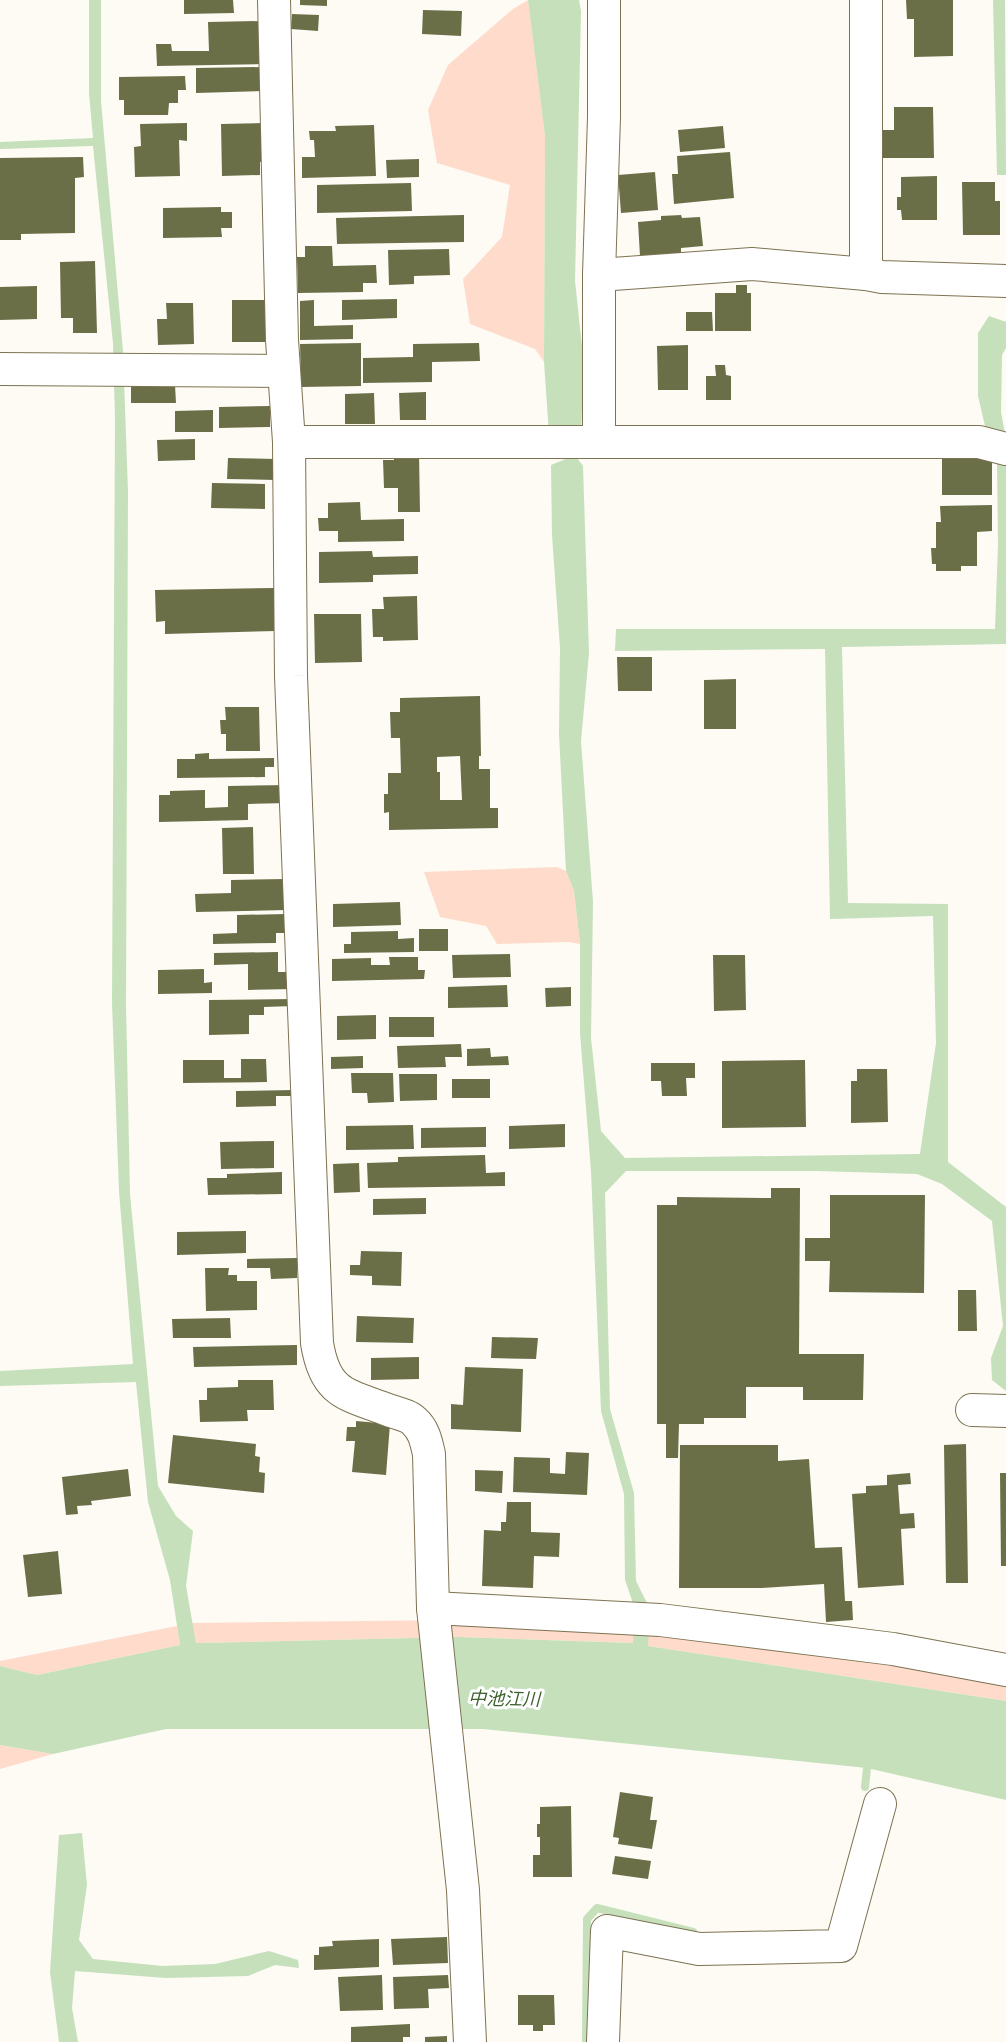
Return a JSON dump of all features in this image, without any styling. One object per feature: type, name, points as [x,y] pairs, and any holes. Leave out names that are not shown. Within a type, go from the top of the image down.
[{"type":"street","points":[[274,0],[284,371],[289,442],[291,676],[317,1342],[320,1362],[328,1379],[348,1396],[412,1419],[424,1432],[429,1454],[433,1608],[463,1890],[470,2042]]},
{"type":"street","points":[[581,442],[599,275],[604,117],[604,0]]},
{"type":"street","points":[[866,0],[866,274]]},
{"type":"street","points":[[599,275],[752,264],[866,274],[882,278],[1006,281]]},
{"type":"street","points":[[0,369],[284,371]]},
{"type":"street","points":[[289,442],[992,446]]},
{"type":"street","points":[[972,1410],[1006,1410]]},
{"type":"street","points":[[433,1608],[660,1620],[893,1649],[1006,1670]]},
{"type":"street","points":[[603,2042],[607,1931],[699,1949],[841,1946],[880,1804]]},
{"type":"shaded area","points":[[528,0],[545,136],[544,362],[535,349],[470,324],[463,279],[502,237],[510,185],[437,163],[428,110],[448,65],[513,9]]},
{"type":"shaded area","points":[[557,867],[566,871],[574,891],[580,944],[568,942],[497,944],[486,926],[440,917],[424,872]]},
{"type":"shaded area","points":[[449,1620],[634,1632],[633,1643],[459,1637],[196,1643],[192,1623]]},
{"type":"shaded area","points":[[177,1626],[180,1645],[37,1675],[0,1666],[0,1661]]},
{"type":"shaded area","points":[[648,1631],[1006,1680],[1006,1701],[648,1646]]},
{"type":"shaded area","points":[[0,1745],[53,1754],[0,1769]]},
{"type":"water","name":"中池江川","points":[[89,0],[101,0],[101,101],[123,351],[128,492],[126,1005],[130,1194],[158,1486],[176,1516],[193,1531],[186,1586],[196,1643],[459,1637],[633,1643],[634,1606],[625,1580],[624,1494],[601,1411],[591,1171],[580,1033],[580,944],[574,891],[566,871],[559,734],[560,648],[552,535],[551,465],[568,458],[549,434],[544,362],[545,136],[528,0],[579,0],[581,11],[575,281],[584,365],[581,432],[577,458],[583,466],[589,653],[581,741],[593,902],[591,1038],[601,1131],[625,1158],[920,1154],[936,1043],[933,916],[830,919],[825,649],[615,651],[616,629],[995,629],[998,544],[997,462],[978,396],[978,333],[989,316],[1006,322],[1006,348],[1002,355],[1001,412],[1006,439],[1006,644],[842,647],[848,903],[948,904],[948,1162],[1006,1207],[1006,1391],[992,1380],[991,1358],[1003,1326],[992,1221],[942,1184],[917,1174],[815,1171],[626,1171],[605,1193],[610,1409],[634,1493],[636,1581],[650,1609],[648,1646],[1006,1701],[1006,1800],[867,1768],[483,1729],[166,1729],[53,1754],[0,1745],[0,1666],[37,1675],[180,1645],[170,1580],[148,1502],[136,1382],[0,1386],[0,1371],[133,1364],[119,1191],[112,1003],[115,420],[113,343],[93,146],[0,149],[0,142],[93,138],[89,93]]},
{"type":"water","points":[[993,0],[1005,0],[1006,175],[997,175]]},
{"type":"water","points":[[82,1833],[87,1885],[79,1940],[93,1959],[162,1966],[215,1964],[269,1951],[298,1960],[299,1968],[275,1965],[248,1976],[166,1978],[75,1971],[72,2008],[78,2042],[59,2042],[50,1972],[59,1835]]},
{"type":"building","points":[[184,0],[233,0],[234,13],[184,14]]},
{"type":"building","points":[[300,0],[327,0],[327,6],[300,5]]},
{"type":"building","points":[[906,0],[953,0],[953,56],[914,57],[914,19],[907,19]]},
{"type":"building","points":[[423,10],[462,11],[461,36],[422,34]]},
{"type":"building","points":[[292,14],[319,15],[318,31],[291,29]]},
{"type":"building","points":[[262,21],[263,64],[157,66],[156,44],[171,44],[172,51],[209,51],[208,22]]},
{"type":"building","points":[[264,67],[265,91],[196,93],[196,68]]},
{"type":"building","points":[[185,76],[186,90],[178,90],[178,103],[169,103],[168,115],[124,115],[124,100],[119,100],[119,77]]},
{"type":"building","points":[[894,107],[933,107],[934,158],[883,158],[883,130],[894,130]]},
{"type":"building","points":[[187,123],[187,141],[179,140],[180,176],[135,177],[134,147],[141,146],[140,124]]},
{"type":"building","points":[[265,123],[266,162],[260,162],[260,175],[222,176],[221,124]]},
{"type":"building","points":[[374,125],[376,176],[302,178],[302,157],[315,157],[314,140],[310,140],[309,131],[336,131],[335,126]]},
{"type":"building","points":[[723,126],[725,148],[680,152],[678,130]]},
{"type":"building","points":[[730,152],[734,198],[674,204],[672,174],[678,174],[677,156]]},
{"type":"building","points":[[83,157],[84,177],[75,178],[75,233],[21,234],[21,240],[0,240],[0,158]]},
{"type":"building","points":[[419,159],[419,177],[387,178],[386,160]]},
{"type":"building","points":[[655,172],[658,210],[621,213],[618,175]]},
{"type":"building","points":[[937,176],[937,220],[902,220],[901,210],[897,210],[897,197],[901,197],[901,177]]},
{"type":"building","points":[[962,182],[995,182],[995,201],[1000,201],[1000,235],[963,235]]},
{"type":"building","points":[[411,183],[412,211],[317,213],[317,185]]},
{"type":"building","points":[[221,207],[221,212],[232,212],[232,228],[221,228],[222,237],[163,238],[163,208]]},
{"type":"building","points":[[464,215],[464,242],[337,244],[336,218]]},
{"type":"building","points":[[681,215],[682,218],[700,217],[703,246],[681,248],[681,257],[663,259],[662,254],[640,256],[638,222],[661,220],[661,216]]},
{"type":"building","points":[[305,246],[332,246],[333,266],[376,265],[377,283],[363,283],[363,292],[298,293],[297,257],[305,257]]},
{"type":"building","points":[[449,249],[450,275],[414,276],[414,284],[389,285],[388,250]]},
{"type":"building","points":[[95,261],[97,333],[73,333],[73,318],[61,318],[60,262]]},
{"type":"building","points":[[736,285],[747,285],[747,293],[751,293],[751,331],[715,331],[715,293],[736,293]]},
{"type":"building","points":[[37,286],[37,319],[0,320],[0,287]]},
{"type":"building","points":[[397,299],[397,318],[342,320],[342,300]]},
{"type":"building","points":[[232,300],[265,300],[265,342],[232,342]]},
{"type":"building","points":[[314,300],[314,326],[353,325],[353,339],[300,340],[300,301]]},
{"type":"building","points":[[166,303],[193,303],[194,344],[158,345],[157,319],[167,319]]},
{"type":"building","points":[[686,312],[712,312],[713,331],[686,331]]},
{"type":"building","points":[[361,343],[361,386],[301,387],[300,344]]},
{"type":"building","points":[[479,343],[480,361],[432,362],[432,382],[363,383],[363,358],[413,357],[413,344]]},
{"type":"building","points":[[688,345],[688,390],[658,390],[657,346]]},
{"type":"building","points":[[715,365],[725,365],[726,375],[731,376],[731,400],[706,400],[706,376],[716,376]]},
{"type":"building","points":[[175,385],[176,403],[131,403],[131,386]]},
{"type":"building","points":[[426,392],[426,420],[400,420],[399,393]]},
{"type":"building","points":[[374,393],[375,424],[345,424],[345,394]]},
{"type":"building","points":[[270,406],[270,427],[219,428],[219,407]]},
{"type":"building","points":[[213,410],[213,432],[175,432],[175,411]]},
{"type":"building","points":[[195,439],[195,460],[158,461],[157,440]]},
{"type":"building","points":[[394,453],[419,453],[420,512],[398,512],[398,488],[384,488],[383,460],[394,460]]},
{"type":"building","points":[[228,458],[276,459],[276,480],[227,479]]},
{"type":"building","points":[[942,458],[992,458],[992,495],[942,495]]},
{"type":"building","points":[[212,483],[265,484],[265,509],[211,508]]},
{"type":"building","points":[[360,502],[361,520],[404,519],[404,541],[338,542],[338,531],[319,531],[318,518],[328,518],[328,503]]},
{"type":"building","points":[[992,505],[992,531],[977,532],[977,566],[961,566],[961,571],[936,571],[936,564],[932,564],[931,548],[936,548],[936,522],[941,522],[940,506]]},
{"type":"building","points":[[372,551],[373,557],[418,556],[418,574],[373,575],[373,582],[319,583],[319,552]]},
{"type":"building","points":[[275,588],[276,631],[165,634],[165,621],[156,622],[155,590]]},
{"type":"building","points":[[417,596],[418,640],[383,641],[383,637],[373,637],[372,609],[384,609],[383,597]]},
{"type":"building","points":[[314,614],[361,614],[362,662],[315,663]]},
{"type":"building","points":[[617,657],[652,657],[652,691],[618,691]]},
{"type":"building","points":[[736,679],[736,729],[704,729],[704,680]]},
{"type":"building","points":[[480,696],[481,756],[479,756],[479,769],[490,769],[490,808],[498,808],[498,828],[389,830],[389,812],[384,813],[384,794],[388,794],[388,773],[401,773],[400,738],[391,738],[390,712],[400,712],[400,698]],"holes":[[[460,756],[462,800],[440,800],[440,772],[437,772],[437,757]]]},
{"type":"building","points":[[225,707],[259,707],[260,751],[226,751],[226,734],[221,734],[220,720],[226,720]]},
{"type":"building","points":[[209,753],[209,759],[274,758],[274,767],[265,767],[265,777],[177,778],[177,759],[195,759],[195,754]]},
{"type":"building","points":[[289,785],[289,803],[248,804],[248,820],[159,822],[159,795],[170,795],[170,791],[205,790],[205,808],[228,807],[228,786]]},
{"type":"building","points":[[253,827],[254,874],[223,874],[222,828]]},
{"type":"building","points":[[285,879],[286,910],[196,912],[195,894],[231,893],[231,880]]},
{"type":"building","points":[[400,902],[401,925],[333,927],[333,904]]},
{"type":"building","points":[[286,914],[286,933],[276,933],[276,943],[213,944],[213,934],[237,933],[237,915]]},
{"type":"building","points":[[419,929],[448,929],[448,951],[419,951]]},
{"type":"building","points":[[398,931],[398,939],[414,938],[414,952],[344,953],[344,944],[351,944],[351,932]]},
{"type":"building","points":[[278,952],[278,972],[293,972],[293,989],[248,990],[248,964],[214,965],[214,953]]},
{"type":"building","points":[[510,954],[511,977],[453,978],[452,955]]},
{"type":"building","points":[[713,955],[745,955],[746,1010],[714,1011]]},
{"type":"building","points":[[389,957],[418,957],[418,970],[425,970],[424,979],[332,981],[332,959],[371,958],[371,965],[390,965]]},
{"type":"building","points":[[204,969],[204,983],[212,982],[212,993],[158,994],[158,970]]},
{"type":"building","points":[[507,985],[508,1007],[448,1008],[448,987]]},
{"type":"building","points":[[571,987],[571,1006],[546,1007],[545,988]]},
{"type":"building","points":[[293,999],[293,1006],[264,1007],[264,1015],[249,1015],[249,1034],[209,1035],[209,1000]]},
{"type":"building","points":[[376,1015],[376,1039],[337,1040],[337,1016]]},
{"type":"building","points":[[389,1017],[434,1017],[434,1037],[389,1037]]},
{"type":"building","points":[[461,1044],[462,1057],[445,1057],[446,1067],[398,1068],[397,1046]]},
{"type":"building","points":[[490,1048],[491,1057],[508,1056],[509,1065],[467,1066],[467,1049]]},
{"type":"building","points":[[363,1056],[363,1068],[331,1069],[331,1057]]},
{"type":"building","points":[[241,1059],[266,1059],[267,1082],[183,1083],[183,1060],[224,1060],[224,1078],[241,1078]]},
{"type":"building","points":[[805,1060],[806,1127],[722,1128],[722,1061]]},
{"type":"building","points":[[651,1063],[695,1063],[695,1078],[686,1078],[687,1096],[662,1096],[661,1081],[651,1081]]},
{"type":"building","points":[[857,1069],[887,1069],[888,1122],[851,1123],[851,1081],[857,1081]]},
{"type":"building","points":[[351,1073],[393,1073],[394,1102],[368,1103],[367,1093],[352,1093]]},
{"type":"building","points":[[399,1074],[437,1074],[437,1100],[400,1101]]},
{"type":"building","points":[[452,1079],[490,1079],[490,1098],[452,1098]]},
{"type":"building","points":[[293,1090],[294,1096],[276,1096],[276,1106],[236,1107],[236,1091]]},
{"type":"building","points":[[565,1124],[565,1147],[509,1149],[509,1126]]},
{"type":"building","points":[[413,1125],[414,1149],[346,1150],[346,1126]]},
{"type":"building","points":[[486,1127],[486,1147],[421,1148],[421,1128]]},
{"type":"building","points":[[274,1141],[274,1168],[221,1169],[220,1142]]},
{"type":"building","points":[[485,1155],[486,1173],[505,1172],[505,1186],[368,1188],[367,1163],[398,1162],[398,1157]]},
{"type":"building","points":[[359,1163],[360,1192],[334,1193],[333,1164]]},
{"type":"building","points":[[282,1172],[282,1194],[208,1195],[207,1178],[227,1178],[227,1174]]},
{"type":"building","points":[[771,1188],[800,1188],[799,1354],[864,1354],[863,1400],[803,1400],[803,1387],[746,1387],[746,1418],[704,1418],[704,1424],[679,1424],[678,1458],[666,1458],[666,1424],[657,1424],[657,1205],[677,1205],[677,1197],[771,1198]]},
{"type":"building","points":[[830,1195],[925,1195],[924,1293],[829,1292],[830,1261],[805,1261],[805,1238],[830,1238]]},
{"type":"building","points":[[426,1198],[426,1214],[373,1215],[373,1199]]},
{"type":"building","points":[[246,1231],[246,1253],[177,1255],[177,1232]]},
{"type":"building","points":[[361,1251],[402,1252],[401,1286],[372,1285],[372,1276],[350,1275],[350,1265],[360,1265]]},
{"type":"building","points":[[297,1258],[297,1278],[271,1279],[270,1268],[247,1268],[247,1259]]},
{"type":"building","points":[[205,1268],[229,1268],[228,1275],[237,1275],[237,1281],[257,1281],[257,1310],[206,1311]]},
{"type":"building","points":[[958,1290],[976,1290],[977,1331],[958,1331]]},
{"type":"building","points":[[357,1316],[414,1318],[413,1343],[356,1342]]},
{"type":"building","points":[[230,1318],[231,1338],[173,1338],[172,1319]]},
{"type":"building","points":[[492,1337],[538,1338],[536,1359],[491,1358]]},
{"type":"building","points":[[297,1345],[297,1365],[194,1367],[193,1347]]},
{"type":"building","points":[[419,1357],[419,1379],[371,1380],[371,1358]]},
{"type":"building","points":[[465,1367],[523,1369],[521,1432],[451,1429],[451,1404],[463,1405]]},
{"type":"building","points":[[238,1380],[273,1380],[274,1410],[247,1410],[248,1421],[200,1422],[199,1400],[207,1400],[207,1388],[238,1387]]},
{"type":"building","points":[[356,1421],[390,1424],[386,1475],[352,1472],[355,1441],[346,1441],[347,1427],[356,1427]]},
{"type":"building","points":[[173,1435],[256,1444],[255,1456],[260,1457],[259,1472],[265,1473],[264,1493],[168,1483]]},
{"type":"building","points":[[966,1444],[968,1583],[946,1583],[944,1445]]},
{"type":"building","points":[[680,1445],[778,1445],[778,1461],[809,1459],[815,1548],[842,1547],[845,1601],[852,1601],[853,1620],[826,1622],[824,1584],[762,1588],[679,1588]]},
{"type":"building","points":[[566,1452],[589,1453],[587,1495],[513,1492],[514,1457],[550,1458],[550,1473],[565,1474]]},
{"type":"building","points":[[128,1469],[131,1496],[91,1501],[92,1505],[77,1506],[78,1514],[66,1515],[62,1477]]},
{"type":"building","points":[[475,1470],[503,1471],[502,1493],[475,1491]]},
{"type":"building","points":[[910,1473],[911,1484],[898,1485],[900,1514],[914,1513],[915,1528],[901,1529],[904,1585],[858,1588],[852,1494],[866,1493],[866,1486],[887,1485],[887,1475]]},
{"type":"building","points":[[1000,1473],[1006,1473],[1006,1566],[1001,1566]]},
{"type":"building","points":[[507,1502],[531,1502],[531,1532],[560,1533],[559,1557],[534,1556],[533,1588],[482,1586],[484,1530],[501,1531],[501,1522],[506,1522]]},
{"type":"building","points":[[58,1551],[62,1594],[28,1597],[23,1555]]},
{"type":"building","points":[[620,1792],[653,1797],[650,1820],[657,1820],[652,1849],[618,1844],[619,1838],[613,1837]]},
{"type":"building","points":[[571,1806],[572,1877],[533,1877],[533,1855],[540,1855],[537,1824],[540,1824],[540,1807]]},
{"type":"building","points":[[615,1856],[651,1861],[648,1879],[612,1874]]},
{"type":"building","points":[[447,1937],[448,1963],[393,1965],[391,1939]]},
{"type":"building","points":[[379,1939],[379,1967],[314,1970],[314,1955],[319,1955],[319,1947],[333,1946],[332,1941]]},
{"type":"building","points":[[382,1975],[383,2010],[340,2011],[338,1977]]},
{"type":"building","points":[[448,1975],[449,1988],[428,1989],[429,2008],[394,2009],[393,1977]]},
{"type":"building","points":[[518,1995],[554,1995],[555,2025],[543,2025],[543,2031],[533,2031],[533,2025],[518,2025]]},
{"type":"building","points":[[410,2024],[410,2037],[403,2037],[403,2042],[351,2042],[351,2027]]},
{"type":"building","points":[[447,2036],[447,2042],[425,2042],[425,2037]]},
{"type":"waterway","points":[[865,1787],[866,1758]]},
{"type":"waterway","points":[[586,2042],[587,1919],[597,1908],[693,1932]]}]
